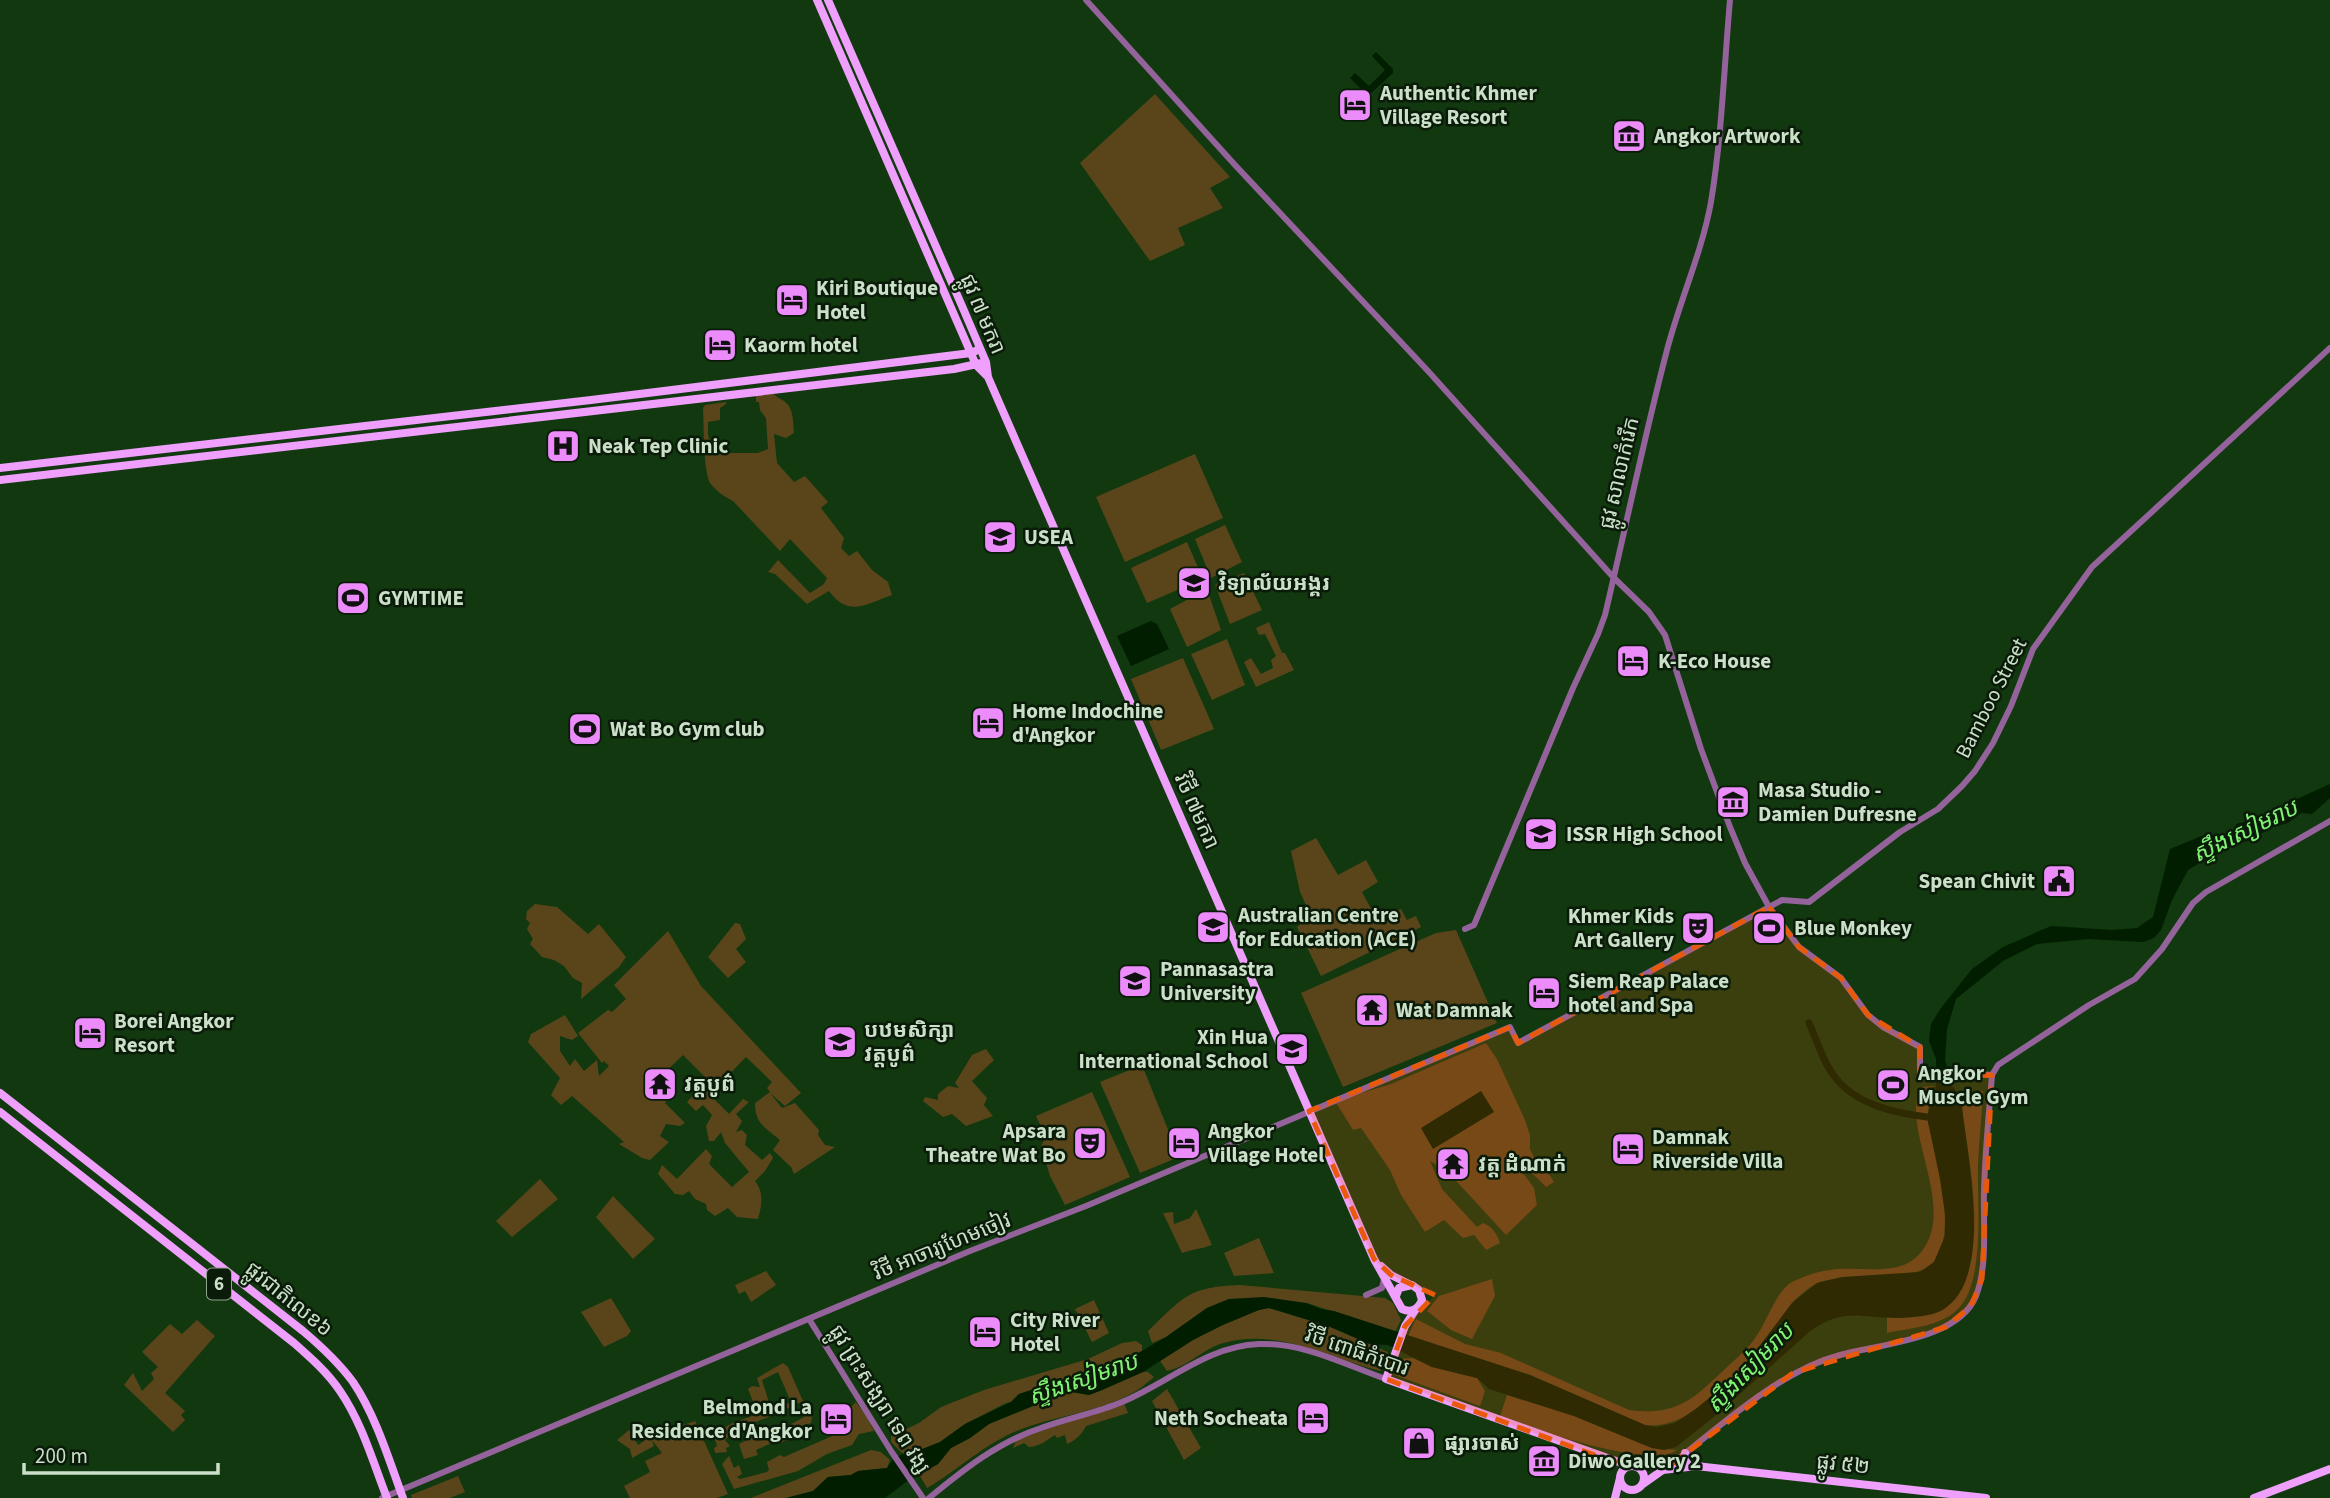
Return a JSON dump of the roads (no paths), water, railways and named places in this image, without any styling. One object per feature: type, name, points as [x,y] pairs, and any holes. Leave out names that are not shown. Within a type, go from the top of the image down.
[{"type":"main road","name":"ផ្លូវ ៧ មករា","points":[[817,0],[976,365],[988,377]]},
{"type":"main road","name":"ផ្លូវ ៧ មករា","points":[[828,0],[981,349],[988,377]]},
{"type":"main road","points":[[0,468],[604,398],[971,353],[981,349]]},
{"type":"main road","points":[[0,480],[986,362]]},
{"type":"main road","name":"វិថី ៧មករា","points":[[988,377],[1374,1259],[1395,1296]]},
{"type":"main road","name":"ផ្លូវជាតិលេខ៦","points":[[0,1093],[303,1331],[331,1356],[353,1382],[366,1404],[402,1494]]},
{"type":"main road","name":"ផ្លូវជាតិលេខ៦","points":[[0,1112],[294,1343],[321,1368],[351,1409],[385,1497]]},
{"type":"main road","name":"វិថី ៧មករា","points":[[1374,1259],[1391,1275],[1412,1285]]},
{"type":"main road","points":[[1386,1379],[1404,1329],[1421,1303],[1422,1297],[1419,1290],[1412,1285],[1399,1288],[1395,1296],[1396,1302],[1406,1311],[1416,1309]]},
{"type":"main road","points":[[1402,1309],[1404,1329]]},
{"type":"main road","name":"វិថី ពោធិកំបោរ","points":[[1386,1379],[1614,1462],[1633,1466],[1672,1464]]},
{"type":"main road","points":[[1685,1453],[1684,1459],[1692,1465]]},
{"type":"main road","points":[[1614,1462],[1627,1488],[1639,1487]]},
{"type":"main road","points":[[1624,1498],[1672,1464]]},
{"type":"main road","name":"ផ្លូវ ៥២","points":[[1672,1464],[1986,1498]]},
{"type":"main road","name":"ផ្លូវ ៥២","points":[[1663,1470],[1692,1465]]},
{"type":"main road","points":[[1615,1498],[1624,1469],[1633,1466],[1644,1475],[1639,1487]]},
{"type":"main road","points":[[2254,1498],[2330,1469]]},
{"type":"street","points":[[1086,0],[1613,577],[1649,612],[1665,635],[1701,749],[1745,863],[1769,907],[1799,947],[1841,978],[1868,1015],[1883,1027],[1920,1047],[1920,1075],[1954,1072],[1992,1075]]},
{"type":"street","name":"ផ្លូវ សាលាកំរើក","points":[[1465,929],[1474,925],[1598,634],[1668,346],[1711,200],[1730,0]]},
{"type":"street","name":"Bamboo Street","points":[[1510,1027],[1518,1042],[1769,907],[1785,900],[1804,903],[1811,900],[1900,832],[1938,809],[1975,771],[1993,743],[2033,649],[2092,568],[2330,348]]},
{"type":"street","points":[[1672,1464],[1793,1373],[1839,1355],[1946,1327],[1971,1306],[1982,1279],[1985,1163],[1992,1075],[1998,1065],[2089,1005],[2135,979],[2162,949],[2193,903],[2206,892],[2330,821]]},
{"type":"street","name":"វិថី អាចារ្យហែមចៀវ","points":[[385,1497],[402,1494],[809,1319],[1086,1206],[1510,1027]]},
{"type":"street","points":[[1367,1295],[1381,1288],[1384,1279]]},
{"type":"street","name":"ផ្លូវ ព្រះសង្ឃរា ទេព វង្ស","points":[[809,1319],[923,1498]]},
{"type":"street","name":"វិថី ពោធិកំបោរ","points":[[929,1498],[961,1471],[1017,1438],[1124,1402],[1217,1353],[1257,1344],[1284,1345],[1386,1379]]},
{"type":"water","points":[[1376,52],[1393,69],[1393,73],[1370,94],[1366,94],[1350,78],[1355,73],[1369,86],[1385,70],[1372,56]]},
{"type":"water","points":[[1151,621],[1157,624],[1169,649],[1131,666],[1117,636]]},
{"type":"water","name":"ស្ទឹងសៀមរាប","points":[[2330,784],[2330,798],[2312,814],[2301,813],[2288,823],[2273,827],[2248,841],[2229,845],[2188,870],[2172,900],[2161,930],[2154,938],[2143,942],[2088,939],[2037,944],[2003,961],[1956,999],[1947,1029],[1945,1060],[1952,1086],[1959,1095],[1962,1107],[1974,1216],[1973,1246],[1968,1273],[1958,1295],[1942,1310],[1927,1315],[1900,1318],[1844,1316],[1822,1324],[1809,1332],[1720,1412],[1676,1447],[1664,1450],[1652,1448],[1574,1416],[1489,1389],[1477,1378],[1432,1367],[1388,1345],[1370,1344],[1328,1326],[1269,1308],[1223,1325],[1193,1340],[1143,1372],[1100,1391],[1089,1395],[1072,1392],[1056,1394],[989,1424],[951,1448],[938,1464],[906,1482],[885,1498],[786,1498],[813,1491],[828,1477],[887,1468],[893,1459],[903,1454],[910,1457],[915,1452],[940,1442],[965,1424],[1011,1402],[1019,1394],[1107,1368],[1128,1359],[1166,1337],[1207,1308],[1229,1299],[1264,1297],[1306,1303],[1530,1375],[1645,1425],[1657,1427],[1675,1423],[1740,1372],[1792,1303],[1817,1283],[1842,1277],[1920,1272],[1934,1262],[1945,1236],[1945,1214],[1927,1117],[1936,1087],[1936,1059],[1929,1041],[1931,1024],[1972,969],[2003,947],[2051,926],[2112,930],[2137,928],[2153,917],[2170,849],[2209,833],[2216,839],[2230,838],[2236,835],[2236,824],[2248,821],[2257,823],[2277,809],[2283,811],[2290,799],[2297,799]]},
{"type":"water","points":[[1481,1091],[1494,1112],[1433,1149],[1421,1128]]},
{"type":"waterway","points":[[1809,1023],[1827,1065],[1844,1087],[1877,1106],[1927,1117]]},
{"type":"place","name":"Authentic Khmer Village Resort","points":[[1355,105]]},
{"type":"place","name":"Angkor Artwork","points":[[1629,136]]},
{"type":"place","name":"Kiri Boutique Hotel","points":[[792,300]]},
{"type":"place","name":"Kaorm hotel","points":[[720,345]]},
{"type":"place","name":"Neak Tep Clinic","points":[[563,446]]},
{"type":"place","name":"USEA","points":[[1000,537]]},
{"type":"place","name":"វិទ្យាល័យអង្គរ","points":[[1194,583]]},
{"type":"place","name":"GYMTIME","points":[[353,598]]},
{"type":"place","name":"K-Eco House","points":[[1633,661]]},
{"type":"place","name":"Home Indochine d'Angkor","points":[[988,723]]},
{"type":"place","name":"Wat Bo Gym club","points":[[585,729]]},
{"type":"place","name":"Masa Studio - Damien Dufresne","points":[[1733,802]]},
{"type":"place","name":"ISSR High School","points":[[1541,834]]},
{"type":"place","name":"Spean Chivit","points":[[2059,881]]},
{"type":"place","name":"Australian Centre for Education (ACE)","points":[[1213,927]]},
{"type":"place","name":"Khmer Kids Art Gallery","points":[[1698,928]]},
{"type":"place","name":"Blue Monkey","points":[[1769,928]]},
{"type":"place","name":"Pannasastra University","points":[[1135,981]]},
{"type":"place","name":"Siem Reap Palace hotel and Spa","points":[[1544,993]]},
{"type":"place","name":"Wat Damnak","points":[[1372,1010]]},
{"type":"place","name":"Borei Angkor Resort","points":[[90,1033]]},
{"type":"place","name":"បឋមសិក្សា វត្តបូព៌","points":[[840,1042]]},
{"type":"place","name":"Xin Hua International School","points":[[1292,1049]]},
{"type":"place","name":"វត្តបូព៌","points":[[660,1084]]},
{"type":"place","name":"Angkor Muscle Gym","points":[[1893,1085]]},
{"type":"place","name":"Apsara Theatre Wat Bo","points":[[1090,1143]]},
{"type":"place","name":"Angkor Village Hotel","points":[[1184,1143]]},
{"type":"place","name":"Damnak Riverside Villa","points":[[1628,1149]]},
{"type":"place","name":"វត្ត ដំំណាក់","points":[[1453,1164]]},
{"type":"place","name":"City River Hotel","points":[[985,1332]]},
{"type":"place","name":"Neth Socheata","points":[[1313,1418]]},
{"type":"place","name":"Belmond La Residence d'Angkor","points":[[836,1419]]},
{"type":"place","name":"ផ្សារចាស់","points":[[1419,1443]]},
{"type":"place","name":"Diwo Gallery 2","points":[[1544,1461]]}]
